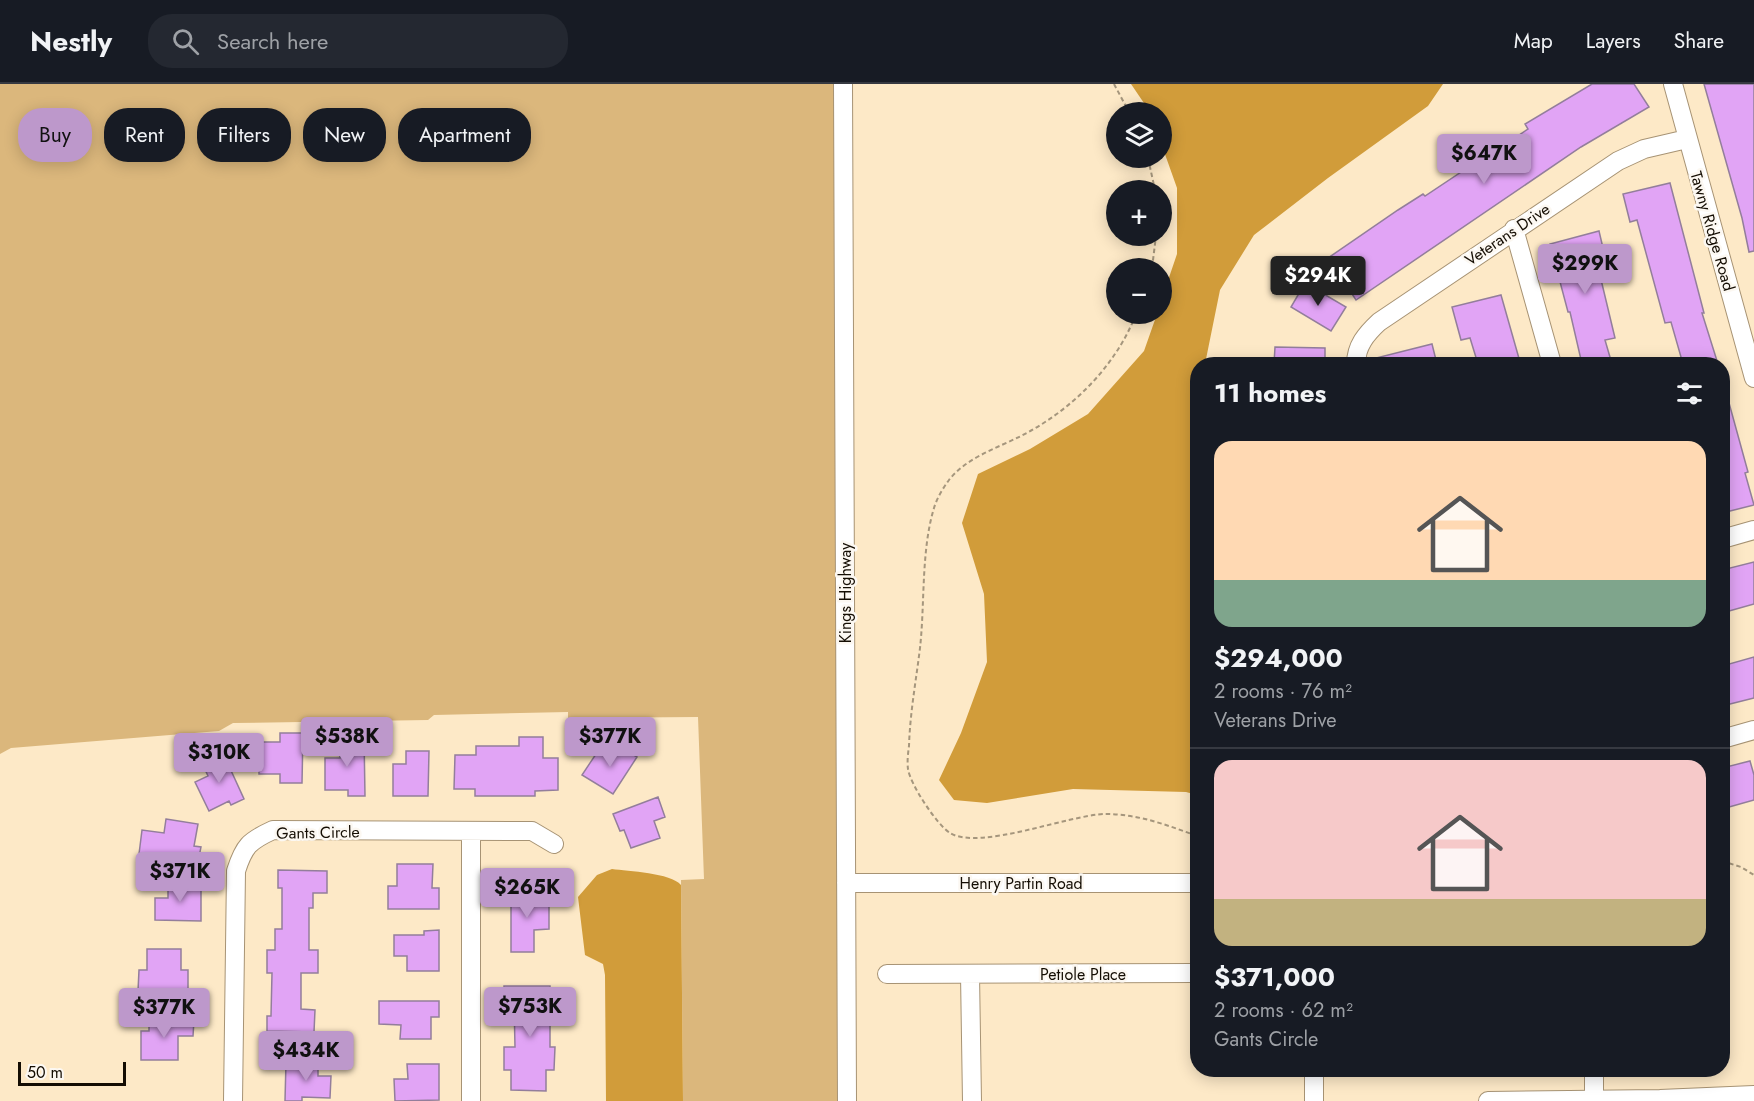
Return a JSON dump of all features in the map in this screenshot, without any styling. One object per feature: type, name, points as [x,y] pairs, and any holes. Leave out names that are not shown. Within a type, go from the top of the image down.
[{"type":"street","name":"Kings Highway","points":[[843,84],[847,1101]]},
{"type":"street","name":"Tawny Ridge Road","points":[[1673,84],[1754,378]]},
{"type":"street","name":"Veterans Drive","points":[[1357,357],[1365,335],[1379,322],[1514,229],[1618,161],[1644,149],[1687,139]]},
{"type":"street","points":[[1514,229],[1550,357]]},
{"type":"street","points":[[1730,537],[1754,530]]},
{"type":"street","points":[[1730,737],[1754,730]]},
{"type":"street","name":"Gants Circle","points":[[233,1101],[236,871],[243,851],[254,839],[273,830],[532,831],[554,844]]},
{"type":"street","points":[[471,831],[471,1101]]},
{"type":"street","name":"Henry Partin Road","points":[[846,882],[1190,883]]},
{"type":"street","name":"Petiole Place","points":[[887,974],[1190,973]]},
{"type":"street","points":[[970,974],[972,1101]]},
{"type":"street","points":[[1314,1077],[1314,1101]]},
{"type":"street","points":[[1594,1077],[1594,1100]]},
{"type":"street","points":[[1488,1101],[1660,1099],[1754,1095]]},
{"type":"path","points":[[1113,84],[1123,102]]},
{"type":"path","points":[[1132,324],[1121,347],[1082,393],[1057,416],[962,466],[940,494],[934,508],[928,544],[920,647],[910,718],[908,769],[934,816],[950,832],[967,838],[1002,835],[1104,814],[1139,817],[1190,833]]},
{"type":"path","points":[[1730,864],[1754,875]]},
{"type":"shaded area","points":[[0,84],[835,84],[838,1101],[683,1101],[681,880],[704,879],[698,717],[568,718],[568,712],[434,715],[428,720],[233,723],[219,731],[11,748],[0,754]]},
{"type":"shaded area","points":[[1131,84],[1443,84],[1428,106],[1254,235],[1220,290],[1206,357],[1190,357],[1190,793],[1073,789],[987,803],[954,800],[939,780],[961,733],[987,662],[984,594],[962,523],[978,474],[1030,449],[1088,414],[1144,351],[1153,324],[1172,324],[1172,269],[1177,254],[1177,188],[1170,168],[1172,168],[1172,102],[1143,102]]},
{"type":"shaded area","points":[[612,869],[659,875],[681,885],[683,1101],[606,1101],[605,975],[603,964],[585,955],[578,897],[597,875]]},
{"type":"building","points":[[1592,84],[1634,84],[1649,107],[1581,147],[1356,300],[1328,258],[1398,210],[1423,194],[1425,196],[1461,172],[1459,169],[1489,150],[1491,154],[1528,129],[1525,124]]},
{"type":"building","points":[[1704,84],[1754,84],[1754,251],[1749,252],[1742,218]]},
{"type":"building","points":[[1670,183],[1704,313],[1702,313],[1716,357],[1681,357],[1671,322],[1665,323],[1637,220],[1630,222],[1623,194]]},
{"type":"building","points":[[1599,231],[1607,265],[1598,267],[1615,338],[1605,340],[1610,357],[1580,357],[1550,244]]},
{"type":"building","points":[[1305,283],[1346,307],[1331,331],[1291,307]]},
{"type":"building","points":[[1501,295],[1519,357],[1476,357],[1470,338],[1461,340],[1452,307]]},
{"type":"building","points":[[1432,344],[1435,357],[1380,357]]},
{"type":"building","points":[[1275,347],[1325,348],[1325,357],[1274,357]]},
{"type":"building","points":[[1730,407],[1748,472],[1745,473],[1754,505],[1730,511]]},
{"type":"building","points":[[1754,562],[1754,604],[1730,611],[1730,568]]},
{"type":"building","points":[[1754,657],[1754,698],[1730,704],[1730,664]]},
{"type":"building","points":[[280,733],[303,733],[302,783],[280,783],[280,774],[259,774],[259,742],[280,742]]},
{"type":"building","points":[[364,736],[365,796],[348,796],[348,790],[325,790],[325,758],[340,758],[340,737]]},
{"type":"building","points":[[519,737],[543,737],[543,758],[558,758],[558,790],[535,791],[535,796],[475,796],[475,789],[454,789],[455,755],[476,755],[476,746],[519,746]]},
{"type":"building","points":[[618,745],[637,757],[613,794],[582,775],[600,748],[612,756]]},
{"type":"building","points":[[406,751],[429,751],[428,796],[393,796],[393,764],[406,764]]},
{"type":"building","points":[[223,753],[244,799],[231,805],[229,801],[209,811],[195,782],[208,776],[202,763]]},
{"type":"building","points":[[1750,761],[1754,775],[1754,800],[1730,807],[1730,766]]},
{"type":"building","points":[[658,797],[665,817],[654,821],[660,838],[631,848],[624,830],[620,831],[613,814]]},
{"type":"building","points":[[166,819],[198,824],[194,846],[201,847],[198,862],[139,854],[142,830],[164,833]]},
{"type":"building","points":[[397,864],[433,864],[432,888],[439,888],[439,909],[388,909],[388,886],[397,886]]},
{"type":"building","points":[[278,870],[327,871],[327,893],[313,893],[313,908],[309,908],[309,950],[318,950],[318,973],[301,973],[301,1009],[315,1010],[314,1032],[267,1031],[267,1016],[271,1016],[272,973],[267,973],[267,950],[275,950],[275,929],[282,929],[282,888],[278,888]]},
{"type":"building","points":[[168,882],[201,883],[201,921],[155,920],[155,898],[168,898]]},
{"type":"building","points":[[511,886],[527,886],[527,898],[549,898],[549,929],[534,930],[534,952],[511,952]]},
{"type":"building","points":[[439,930],[439,971],[407,971],[407,956],[394,956],[394,935],[424,935],[424,931]]},
{"type":"building","points":[[147,949],[181,949],[181,970],[188,970],[188,992],[138,991],[139,970],[147,970]]},
{"type":"building","points":[[504,986],[550,986],[550,1047],[555,1047],[554,1070],[546,1070],[546,1091],[511,1090],[511,1070],[504,1070],[504,1047],[515,1047],[514,1002],[504,1002]]},
{"type":"building","points":[[379,1001],[439,1001],[439,1017],[431,1017],[431,1039],[400,1039],[401,1025],[379,1024]]},
{"type":"building","points":[[149,1019],[194,1020],[193,1036],[178,1036],[178,1060],[141,1060],[141,1031],[149,1031]]},
{"type":"building","points":[[286,1062],[318,1062],[318,1076],[331,1076],[330,1098],[302,1097],[302,1101],[285,1101]]},
{"type":"building","points":[[407,1064],[439,1064],[439,1100],[395,1101],[394,1079],[408,1079]]}]
